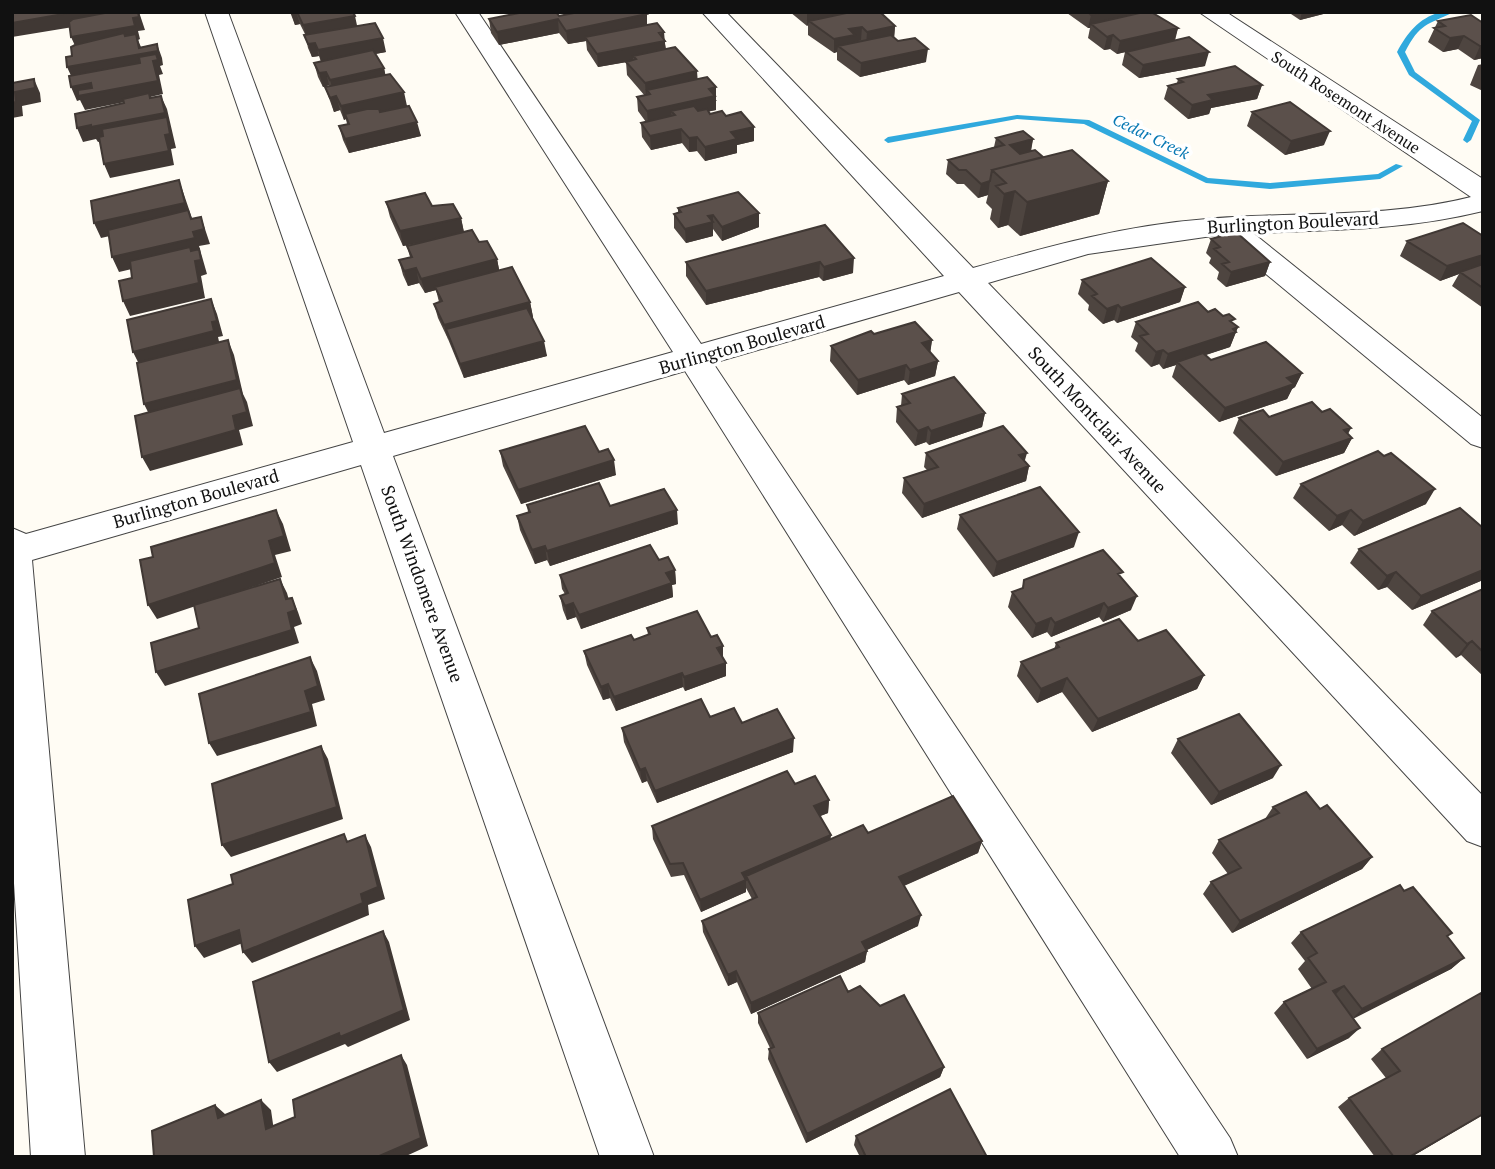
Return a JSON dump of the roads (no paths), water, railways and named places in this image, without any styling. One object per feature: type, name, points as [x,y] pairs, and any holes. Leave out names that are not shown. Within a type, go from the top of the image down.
[{"type":"street","name":"South Windomere Avenue","points":[[216,12],[627,1157]]},
{"type":"street","points":[[466,12],[691,360],[828,563],[1211,1157]]},
{"type":"street","name":"South Montclair Avenue","points":[[713,12],[1483,827]]},
{"type":"street","name":"South Rosemont Avenue","points":[[1210,12],[1483,192]]},
{"type":"street","name":"Burlington Boulevard","points":[[13,552],[1084,246],[1154,232],[1399,218],[1458,210],[1483,202]]},
{"type":"street","points":[[1225,226],[1483,436]]},
{"type":"street","points":[[12,542],[58,1157]]},
{"type":"waterway","name":"Cedar Creek","points":[[1450,12],[1432,17],[1420,25],[1401,52],[1412,73],[1476,120],[1467,140]]},
{"type":"waterway","name":"Cedar Creek","points":[[888,140],[1017,117],[1086,122],[1206,180],[1270,186],[1380,176],[1399,166]]}]
